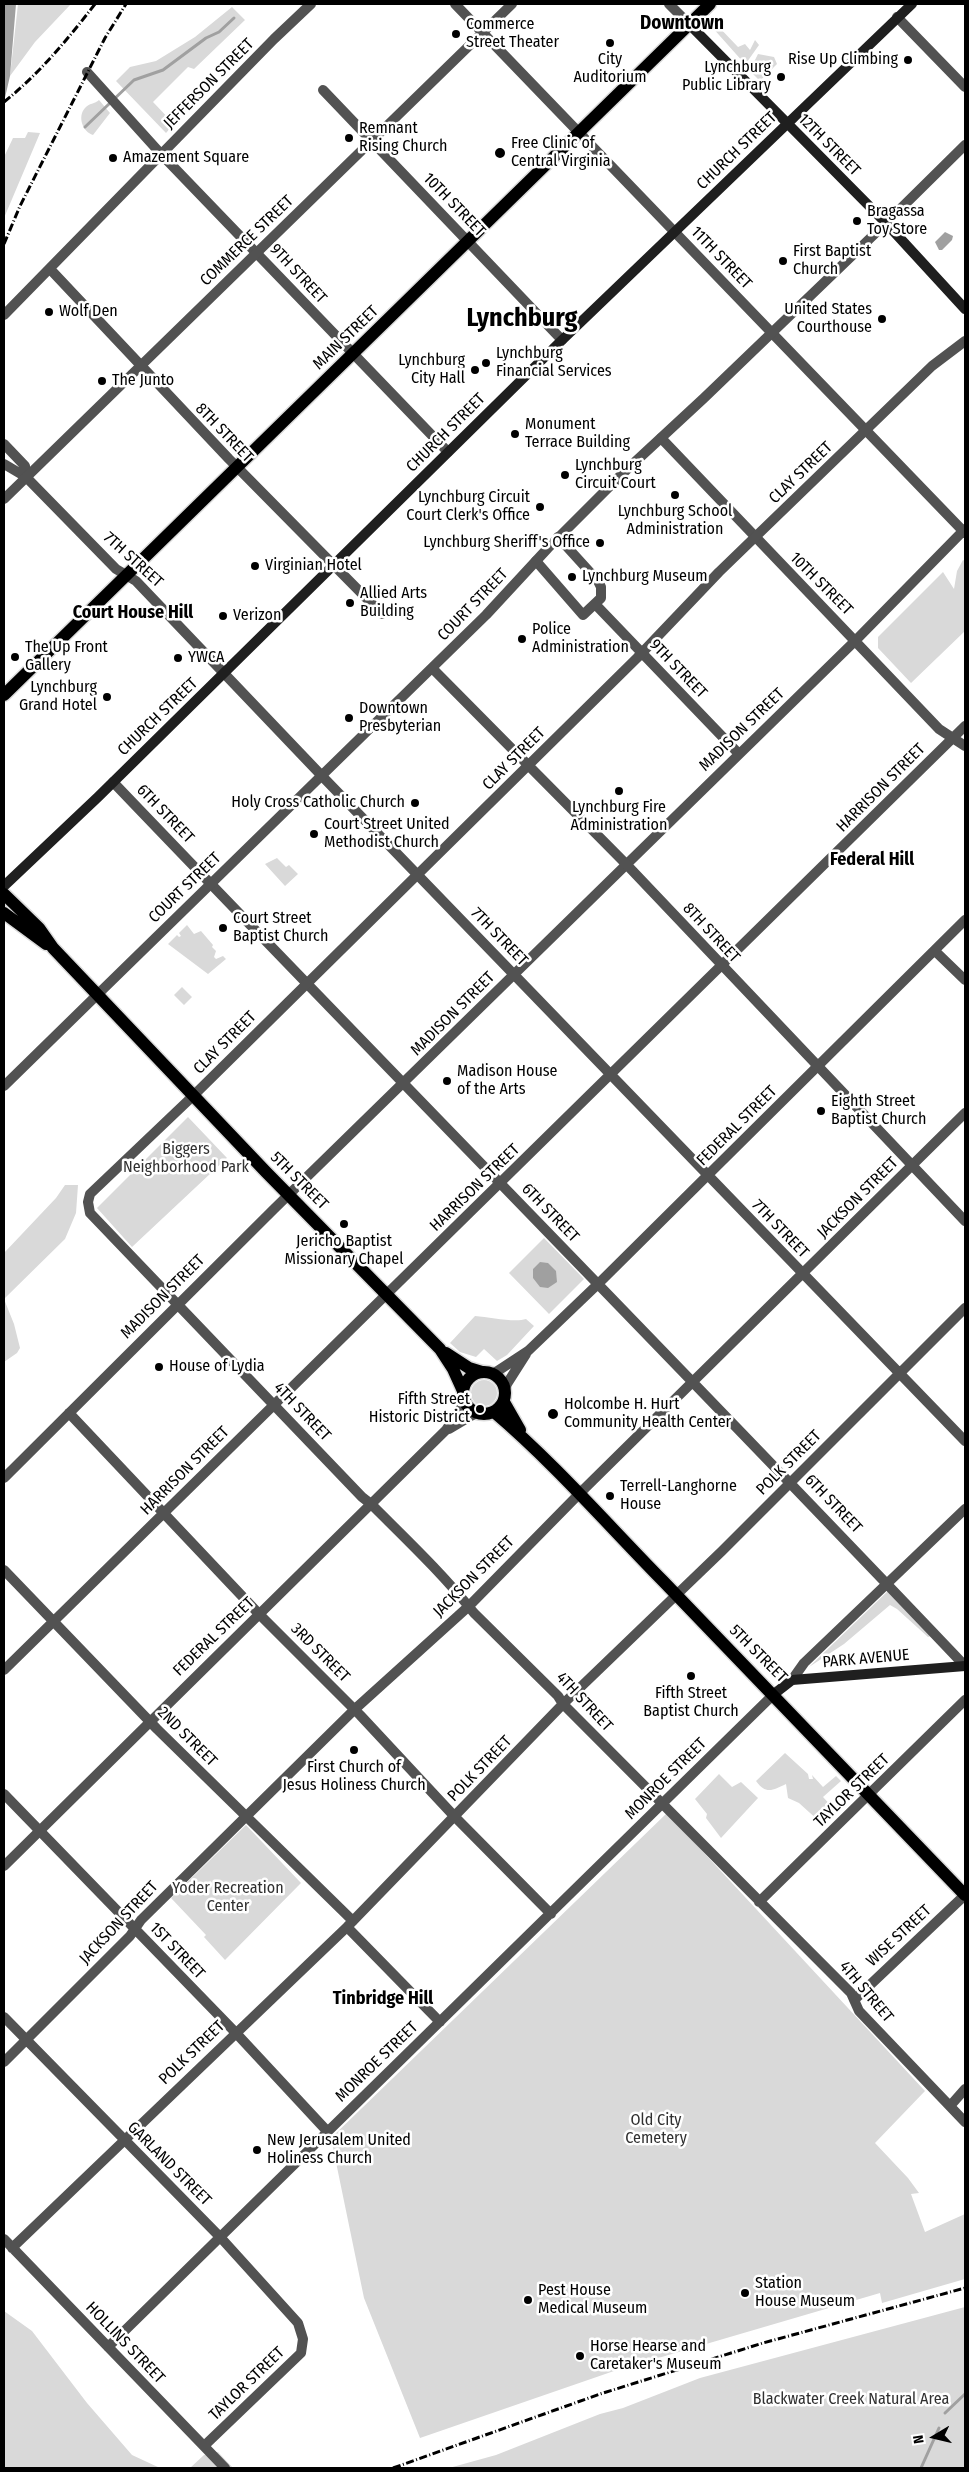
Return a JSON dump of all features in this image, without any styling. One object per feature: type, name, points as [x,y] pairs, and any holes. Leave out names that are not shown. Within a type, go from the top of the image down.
[{"type":"main road","name":"MAIN STREET","points":[[4,695],[578,131],[710,4]]},
{"type":"main road","name":"CHURCH STREET","points":[[4,886],[224,674],[562,340],[912,4]]},
{"type":"main road","name":"12TH STREET","points":[[689,24],[886,223],[965,309]]},
{"type":"main road","name":"5TH STREET","points":[[4,894],[38,928],[53,948],[97,994],[440,1349],[453,1369],[464,1396]]},
{"type":"main road","name":"5TH STREET","points":[[4,913],[53,948]]},
{"type":"main road","name":"5TH STREET","points":[[440,1349],[464,1365],[487,1373]]},
{"type":"main road","points":[[487,1373],[505,1386],[504,1402],[494,1412],[476,1413],[464,1396],[468,1380],[487,1373]]},
{"type":"main road","name":"5TH STREET","points":[[504,1402],[526,1439]]},
{"type":"main road","name":"5TH STREET","points":[[494,1412],[526,1439],[774,1694],[965,1895]]},
{"type":"main road","name":"PARK AVENUE","points":[[792,1680],[965,1666]]},
{"type":"main road","points":[[774,1694],[792,1680]]},
{"type":"street","name":"JEFFERSON STREET","points":[[4,315],[311,4]]},
{"type":"street","name":"11TH STREET","points":[[455,4],[865,431],[965,531]]},
{"type":"street","name":"COMMERCE STREET","points":[[4,500],[512,4]]},
{"type":"street","name":"12TH STREET","points":[[669,4],[689,24]]},
{"type":"street","points":[[897,17],[965,88]]},
{"type":"street","name":"9TH STREET","points":[[87,72],[161,154],[448,452]]},
{"type":"street","name":"10TH STREET","points":[[323,90],[562,340]]},
{"type":"street","name":"COURT STREET","points":[[4,1086],[486,615],[558,537],[965,146]]},
{"type":"street","name":"8TH STREET","points":[[50,269],[134,356],[140,367],[236,467],[382,614]]},
{"type":"street","name":"CLAY STREET","points":[[88,1202],[90,1194],[194,1095],[416,874],[528,766],[755,538],[932,366],[965,341]]},
{"type":"street","name":"10TH STREET","points":[[660,438],[856,640],[939,729],[965,746]]},
{"type":"street","points":[[4,444],[25,466],[26,477]]},
{"type":"street","name":"7TH STREET","points":[[4,464],[26,477],[116,569],[136,581],[416,874],[965,1441]]},
{"type":"street","name":"MADISON STREET","points":[[4,1478],[176,1305],[627,865],[965,531]]},
{"type":"street","points":[[536,561],[583,615],[601,598],[601,587],[598,581],[558,537]]},
{"type":"street","name":"9TH STREET","points":[[595,604],[739,754]]},
{"type":"street","name":"8TH STREET","points":[[432,668],[627,865],[818,1068],[965,1220]]},
{"type":"street","name":"HARRISON STREET","points":[[4,1670],[965,726]]},
{"type":"street","name":"6TH STREET","points":[[113,782],[500,1184],[791,1482],[965,1666]]},
{"type":"street","name":"FEDERAL STREET","points":[[505,1386],[528,1351],[709,1176],[965,920]]},
{"type":"street","points":[[935,950],[965,980]]},
{"type":"street","name":"JACKSON STREET","points":[[4,2062],[135,1929],[140,1920],[355,1710],[469,1606],[579,1494],[965,1113]]},
{"type":"street","name":"4TH STREET","points":[[88,1202],[90,1213],[176,1305],[362,1497],[464,1598],[469,1606],[558,1696],[563,1704],[851,1993],[859,2011],[965,2122]]},
{"type":"street","name":"POLK STREET","points":[[12,2248],[235,2032],[350,1924],[563,1704],[791,1482],[965,1308]]},
{"type":"street","name":"FEDERAL STREET","points":[[487,1373],[528,1351]]},
{"type":"street","name":"FEDERAL STREET","points":[[446,1430],[464,1396]]},
{"type":"street","name":"3RD STREET","points":[[68,1413],[260,1614],[355,1710],[455,1817],[551,1914]]},
{"type":"street","name":"FEDERAL STREET","points":[[4,1866],[446,1430],[476,1413]]},
{"type":"street","points":[[792,1680],[804,1663],[965,1509]]},
{"type":"street","name":"2ND STREET","points":[[4,1570],[350,1924],[440,2022]]},
{"type":"street","name":"MONROE STREET","points":[[108,2347],[774,1694]]},
{"type":"street","name":"TAYLOR STREET","points":[[759,1902],[870,1796],[965,1700]]},
{"type":"street","name":"1ST STREET","points":[[4,1794],[235,2032],[327,2131]]},
{"type":"street","name":"WISE STREET","points":[[854,2000],[965,1895]]},
{"type":"street","name":"GARLAND STREET","points":[[4,2017],[221,2238],[298,2323],[303,2339]]},
{"type":"street","points":[[950,2106],[965,2089]]},
{"type":"street","name":"HOLLINS STREET","points":[[4,2239],[226,2468]]},
{"type":"street","name":"TAYLOR STREET","points":[[204,2446],[301,2353],[303,2339]]},
{"type":"green space","points":[[18,4],[71,4],[35,42],[10,76]]},
{"type":"green space","points":[[232,7],[245,20],[194,69],[188,67],[153,102],[174,124],[166,133],[116,81],[130,67],[156,61],[195,37]]},
{"type":"green space","points":[[716,16],[716,24],[738,47],[745,44],[750,50],[755,40],[759,45],[747,62],[744,63],[711,26],[711,22]]},
{"type":"green space","points":[[758,54],[774,57],[777,64],[760,81],[752,73],[752,66]]},
{"type":"green space","points":[[99,100],[110,113],[93,135],[84,128],[81,116],[87,106]]},
{"type":"green space","points":[[28,132],[40,133],[4,218],[4,157],[13,138],[25,138]]},
{"type":"green space","points":[[963,560],[965,561],[965,631],[911,683],[878,648],[878,637],[943,572],[954,589],[957,571]]},
{"type":"green space","points":[[277,858],[286,867],[289,865],[298,874],[285,886],[265,864]]},
{"type":"green space","points":[[187,925],[194,934],[201,931],[213,945],[212,947],[216,951],[214,957],[216,959],[223,956],[226,959],[208,974],[168,944],[177,935],[181,936],[179,933]]},
{"type":"green space","points":[[182,987],[192,997],[184,1005],[174,995]]},
{"type":"green space","name":"Biggers Neighborhood Park","points":[[188,1117],[227,1158],[132,1247],[97,1208]]},
{"type":"green space","points":[[65,1185],[78,1185],[76,1213],[65,1239],[4,1299],[4,1253],[56,1198]]},
{"type":"green space","points":[[544,1238],[584,1279],[549,1314],[509,1273]]},
{"type":"green space","points":[[4,1299],[14,1324],[20,1348],[17,1353],[4,1362]]},
{"type":"green space","points":[[475,1316],[509,1320],[526,1319],[534,1326],[507,1355],[497,1361],[484,1349],[476,1357],[460,1352],[450,1343]]},
{"type":"green space","points":[[484,1380],[493,1384],[497,1393],[493,1402],[484,1406],[475,1402],[471,1393],[475,1384]]},
{"type":"green space","points":[[889,1590],[931,1636],[928,1637],[890,1605],[844,1644],[809,1667]]},
{"type":"green space","points":[[785,1753],[808,1774],[809,1779],[813,1779],[812,1775],[823,1787],[836,1776],[841,1781],[823,1797],[836,1811],[823,1822],[820,1822],[799,1803],[788,1798],[786,1784],[766,1790],[756,1781]]},
{"type":"green space","points":[[719,1774],[732,1787],[741,1782],[758,1798],[721,1838],[706,1818],[707,1814],[695,1799]]},
{"type":"green space","name":"Old City Cemetery","points":[[667,1813],[925,2091],[875,2143],[908,2178],[919,2193],[911,2194],[925,2232],[965,2214],[965,2279],[882,2303],[880,2293],[614,2371],[420,2438],[364,2298],[331,2138]]},
{"type":"green space","name":"Yoder Recreation Center","points":[[246,1825],[301,1883],[225,1960],[204,1937],[206,1935],[171,1898]]},
{"type":"green space","name":"Blackwater Creek Natural Area","points":[[965,2307],[965,2468],[449,2468],[496,2455],[600,2414],[623,2408],[700,2378]]},
{"type":"green space","points":[[4,2311],[32,2331],[87,2403],[132,2455],[160,2468],[4,2468]]},
{"type":"green space","points":[[218,2452],[233,2468],[190,2468],[204,2455]]},
{"type":"shaded area","points":[[4,4],[16,4],[10,76],[4,102]]},
{"type":"shaded area","points":[[945,232],[953,236],[952,240],[942,250],[939,250],[935,242]]},
{"type":"shaded area","points":[[540,1262],[548,1263],[556,1271],[557,1282],[548,1288],[540,1287],[533,1278],[533,1269]]},
{"type":"waterway","points":[[85,127],[134,80],[163,70],[206,38],[219,32],[234,18]]},
{"type":"waterway","points":[[945,2413],[965,2394]]},
{"type":"waterway","points":[[921,2468],[939,2428]]},
{"type":"railway","points":[[4,102],[52,56],[95,4]]},
{"type":"railway","points":[[4,244],[20,206],[105,38],[126,4]]},
{"type":"railway","points":[[393,2468],[600,2394],[763,2343],[965,2288]]},
{"type":"place","name":"Commerce Street Theater","points":[[456,34]]},
{"type":"place","name":"City Auditorium","points":[[610,43]]},
{"type":"place","name":"Rise Up Climbing","points":[[908,60]]},
{"type":"place","name":"Lynchburg Public Library","points":[[781,77]]},
{"type":"place","name":"Remnant Rising Church","points":[[349,138]]},
{"type":"place","name":"Free Clinic of Central Virginia","points":[[500,153]]},
{"type":"place","name":"Amazement Square","points":[[113,158]]},
{"type":"place","name":"Bragassa Toy Store","points":[[857,221]]},
{"type":"place","name":"First Baptist Church","points":[[783,261]]},
{"type":"place","name":"Wolf Den","points":[[49,312]]},
{"type":"place","name":"United States Courthouse","points":[[882,319]]},
{"type":"place","name":"Lynchburg Financial Services","points":[[486,363]]},
{"type":"place","name":"Lynchburg City Hall","points":[[475,370]]},
{"type":"place","name":"The Junto","points":[[102,381]]},
{"type":"place","name":"Monument Terrace Building","points":[[515,434]]},
{"type":"place","name":"Lynchburg Circuit Court","points":[[565,475]]},
{"type":"place","name":"Lynchburg School Administration","points":[[675,495]]},
{"type":"place","name":"Lynchburg Circuit Court Clerk's Office","points":[[540,507]]},
{"type":"place","name":"Lynchburg Sheriff's Office","points":[[600,543]]},
{"type":"place","name":"Virginian Hotel","points":[[255,566]]},
{"type":"place","name":"Lynchburg Museum","points":[[572,577]]},
{"type":"place","name":"Allied Arts Building","points":[[350,603]]},
{"type":"place","name":"Verizon","points":[[223,616]]},
{"type":"place","name":"Police Administration","points":[[522,639]]},
{"type":"place","name":"The Up Front Gallery","points":[[15,657]]},
{"type":"place","name":"YWCA","points":[[178,658]]},
{"type":"place","name":"Lynchburg Grand Hotel","points":[[107,697]]},
{"type":"place","name":"Downtown Presbyterian","points":[[349,718]]},
{"type":"place","name":"Lynchburg Fire Administration","points":[[619,791]]},
{"type":"place","name":"Holy Cross Catholic Church","points":[[415,803]]},
{"type":"place","name":"Court Street United Methodist Church","points":[[314,834]]},
{"type":"place","name":"Court Street Baptist Church","points":[[223,928]]},
{"type":"place","name":"Madison House of the Arts","points":[[447,1081]]},
{"type":"place","name":"Eighth Street Baptist Church","points":[[821,1111]]},
{"type":"place","name":"Jericho Baptist Missionary Chapel","points":[[344,1224]]},
{"type":"place","name":"House of Lydia","points":[[159,1367]]},
{"type":"place","name":"Fifth Street Historic District","points":[[480,1409]]},
{"type":"place","name":"Holcombe H. Hurt Community Health Center","points":[[553,1414]]},
{"type":"place","name":"Terrell-Langhorne House","points":[[610,1496]]},
{"type":"place","name":"Fifth Street Baptist Church","points":[[691,1676]]},
{"type":"place","name":"First Church of Jesus Holiness Church","points":[[354,1750]]},
{"type":"place","name":"New Jerusalem United Holiness Church","points":[[257,2150]]},
{"type":"place","name":"Station House Museum","points":[[745,2293]]},
{"type":"place","name":"Pest House Medical Museum","points":[[528,2300]]},
{"type":"place","name":"Horse Hearse and Caretaker's Museum","points":[[580,2356]]},
{"type":"district","name":"Downtown","points":[[682,24]]},
{"type":"district","name":"Lynchburg","points":[[522,319]]},
{"type":"district","name":"Court House Hill","points":[[133,613]]},
{"type":"district","name":"Federal Hill","points":[[872,860]]},
{"type":"district","name":"Tinbridge Hill","points":[[383,1999]]}]
